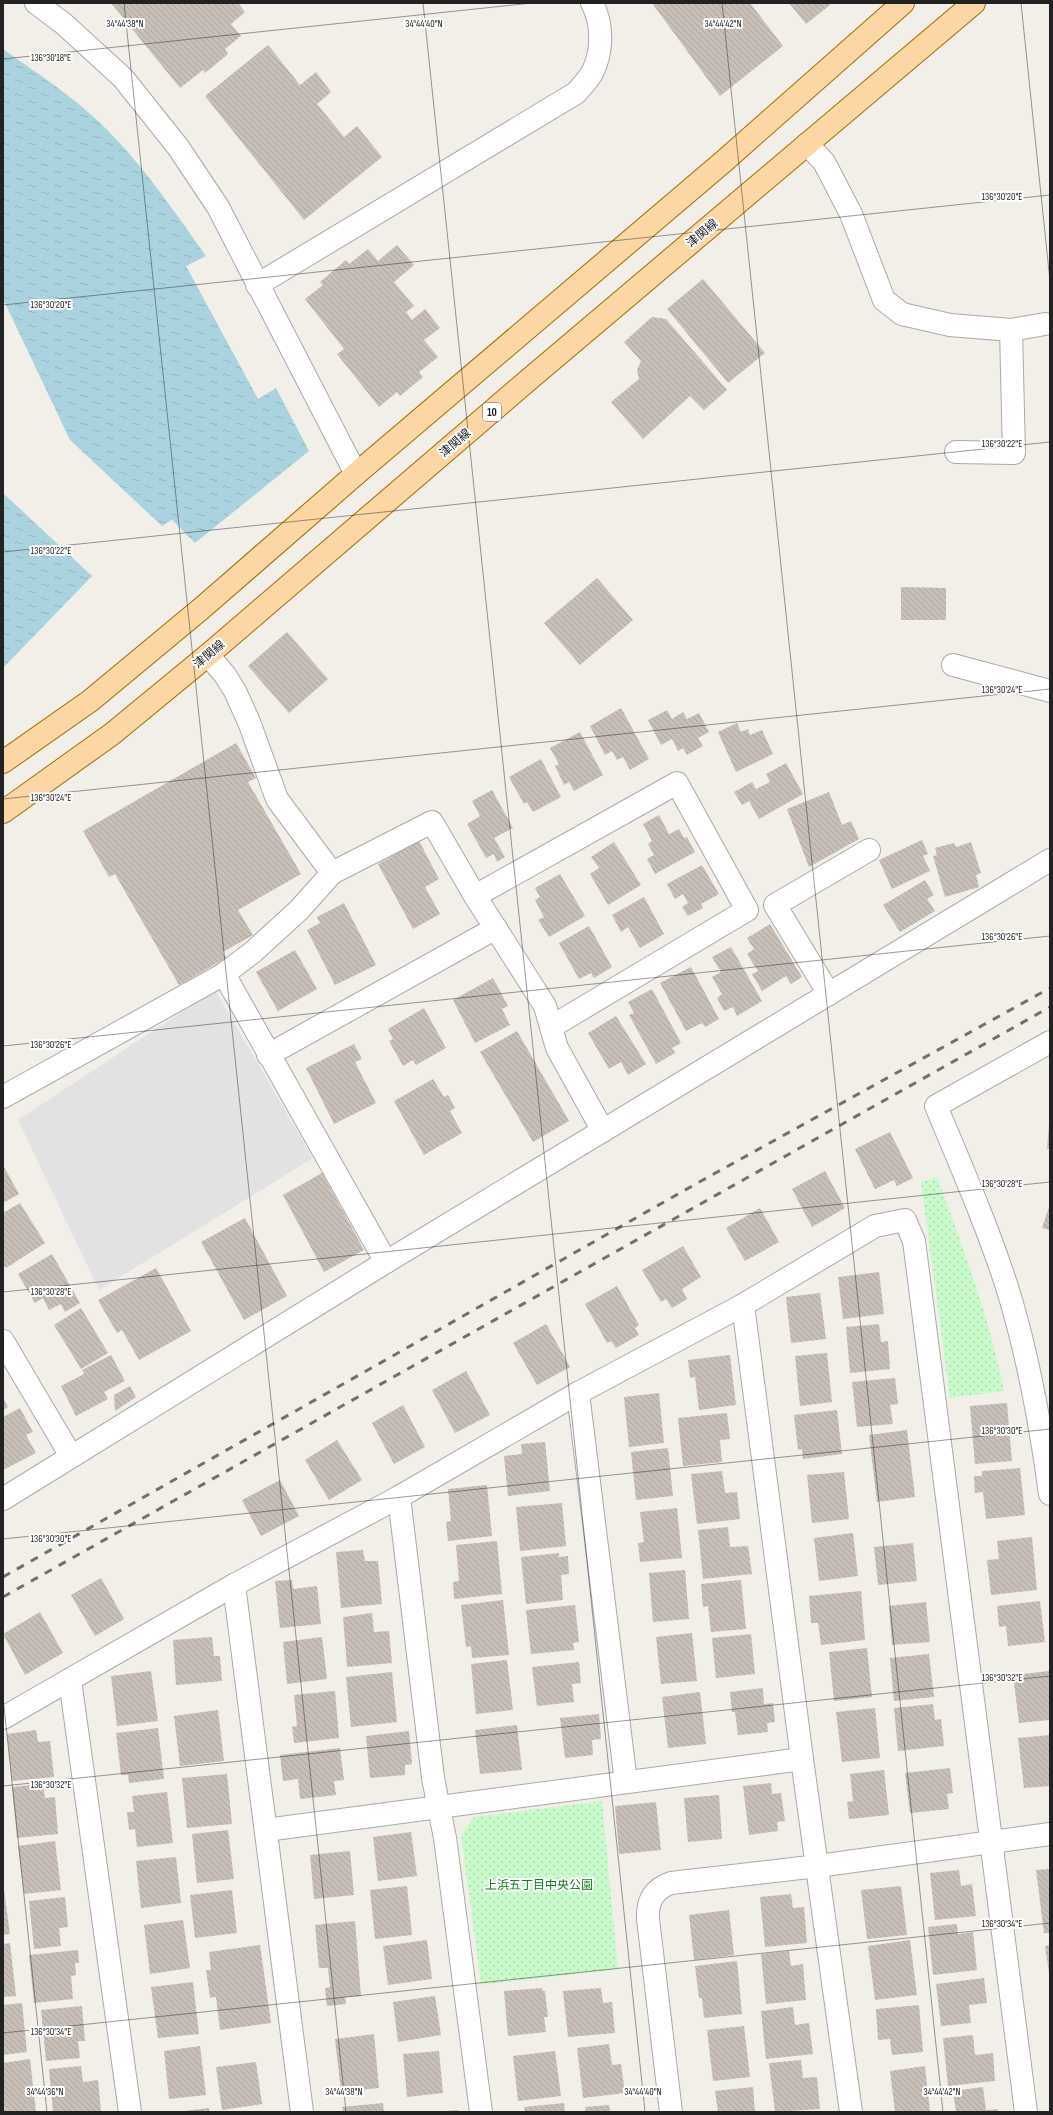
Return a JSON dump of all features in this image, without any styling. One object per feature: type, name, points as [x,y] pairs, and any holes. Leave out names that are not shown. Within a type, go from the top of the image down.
[{"type":"main road","points":[[3,762],[90,702],[724,162],[903,3]]},
{"type":"main road","name":"津関線","points":[[3,812],[112,734],[208,655],[974,3]]},
{"type":"street","points":[[36,3],[64,24],[123,78],[178,147],[218,206],[356,474]]},
{"type":"street","points":[[258,285],[576,93],[592,74],[601,39],[597,12],[592,3]]},
{"type":"street","points":[[807,144],[824,162],[851,214],[884,300],[902,314],[950,325],[1011,330],[1045,324]]},
{"type":"street","points":[[956,452],[1014,453],[1011,330]]},
{"type":"street","points":[[208,655],[225,675],[235,691],[249,722],[276,799],[332,873]]},
{"type":"street","points":[[953,665],[1050,691]]},
{"type":"street","points":[[475,896],[677,783],[747,910],[551,1027]]},
{"type":"street","points":[[3,1097],[224,974],[253,952],[299,910],[332,873],[432,822],[475,896],[545,1006],[557,1048],[603,1131]]},
{"type":"street","points":[[829,994],[775,905],[869,850]]},
{"type":"street","points":[[3,1499],[386,1262],[1050,860]]},
{"type":"street","points":[[268,1055],[496,928]]},
{"type":"street","points":[[224,974],[268,1055],[386,1262]]},
{"type":"street","points":[[1050,1042],[936,1106],[974,1197],[1007,1287],[1034,1401],[1050,1494]]},
{"type":"street","points":[[3,1718],[234,1585],[399,1496],[578,1393],[744,1305],[875,1226],[905,1220],[914,1241],[990,1842],[1026,2112]]},
{"type":"street","points":[[744,1305],[802,1759],[851,2112]]},
{"type":"street","points":[[3,1341],[71,1456]]},
{"type":"street","points":[[578,1393],[626,1782]]},
{"type":"street","points":[[399,1496],[433,1778],[445,1838],[481,2112]]},
{"type":"street","points":[[234,1585],[302,2112]]},
{"type":"street","points":[[70,1680],[130,2112]]},
{"type":"street","points":[[266,1830],[802,1759]]},
{"type":"street","points":[[671,2112],[648,1919],[649,1903],[655,1892],[660,1888],[671,1883],[818,1866],[1050,1834]]},
{"type":"green space","points":[[937,1177],[966,1256],[983,1309],[1004,1391],[950,1398],[921,1182]]},
{"type":"green space","name":"上浜五丁目中央公園","points":[[602,1801],[618,1969],[481,1985],[461,1835],[474,1817]]},
{"type":"shaded area","points":[[215,990],[313,1158],[99,1290],[18,1120]]},
{"type":"water","points":[[3,49],[61,90],[103,125],[162,195],[206,256],[186,266],[258,399],[276,388],[309,451],[195,543],[172,520],[162,526],[70,440],[3,299]]},
{"type":"water","points":[[3,493],[92,576],[3,668]]},
{"type":"building","points":[[111,3],[238,3],[245,12],[231,24],[241,36],[225,49],[228,54],[205,73],[203,70],[180,88]]},
{"type":"building","points":[[652,3],[750,3],[783,46],[720,96]]},
{"type":"building","points":[[789,3],[828,3],[830,5],[806,24]]},
{"type":"building","points":[[268,45],[300,85],[316,72],[331,92],[317,104],[344,137],[357,126],[382,157],[304,220],[205,96]]},
{"type":"building","points":[[397,245],[414,265],[394,282],[414,306],[406,312],[412,320],[425,309],[440,328],[424,340],[438,357],[419,372],[423,377],[400,396],[397,392],[379,407],[337,354],[344,349],[305,299],[323,285],[320,282],[346,260],[349,264],[368,249],[378,261]]},
{"type":"building","points":[[703,279],[765,353],[728,383],[667,309]]},
{"type":"building","points":[[652,317],[666,319],[727,390],[704,410],[690,396],[643,439],[611,402],[639,379],[637,370],[641,361],[624,342]]},
{"type":"building","points":[[597,578],[633,620],[580,665],[544,623]]},
{"type":"building","points":[[901,587],[946,588],[946,620],[901,620]]},
{"type":"building","points":[[287,632],[328,679],[289,713],[248,666]]},
{"type":"building","points":[[621,708],[649,759],[630,770],[623,757],[617,760],[612,751],[605,755],[590,726]]},
{"type":"building","points":[[667,710],[672,719],[683,712],[687,719],[699,713],[709,732],[698,738],[703,746],[687,755],[683,748],[678,751],[672,739],[661,745],[648,720]]},
{"type":"building","points":[[737,723],[741,732],[748,729],[750,735],[762,730],[773,754],[736,772],[718,732]]},
{"type":"building","points":[[580,732],[603,775],[574,791],[569,782],[564,785],[555,766],[559,764],[550,748]]},
{"type":"building","points":[[236,743],[256,778],[248,782],[301,874],[238,910],[253,935],[223,952],[226,958],[179,985],[115,874],[109,877],[83,831]]},
{"type":"building","points":[[541,759],[561,797],[533,812],[527,802],[524,804],[509,777]]},
{"type":"building","points":[[786,763],[803,794],[759,819],[749,801],[742,805],[734,792],[752,782],[756,789],[770,782],[766,774]]},
{"type":"building","points":[[492,790],[513,828],[494,838],[505,857],[497,862],[494,854],[486,858],[467,824],[480,816],[472,801]]},
{"type":"building","points":[[829,792],[842,825],[851,821],[859,839],[809,867],[787,809]]},
{"type":"building","points":[[659,815],[669,834],[679,829],[684,838],[687,837],[695,852],[655,874],[647,859],[654,855],[648,844],[652,841],[643,824]]},
{"type":"building","points":[[922,840],[928,854],[923,856],[930,871],[892,889],[879,860]]},
{"type":"building","points":[[419,841],[439,879],[425,887],[440,914],[413,929],[378,864]]},
{"type":"building","points":[[614,842],[641,885],[608,905],[590,874],[599,868],[591,857]]},
{"type":"building","points":[[971,842],[981,873],[976,875],[979,887],[945,897],[933,856],[937,855],[935,848],[954,843],[956,847]]},
{"type":"building","points":[[702,865],[719,894],[701,904],[703,908],[688,916],[682,907],[688,903],[683,894],[675,899],[667,884]]},
{"type":"building","points":[[560,874],[585,916],[549,937],[538,920],[544,917],[535,900],[540,897],[535,888]]},
{"type":"building","points":[[925,880],[934,895],[927,899],[935,911],[900,932],[883,905]]},
{"type":"building","points":[[644,897],[664,934],[640,948],[628,927],[621,932],[612,915]]},
{"type":"building","points":[[344,903],[376,965],[335,985],[307,930],[320,923],[317,917]]},
{"type":"building","points":[[770,924],[802,977],[791,984],[786,976],[762,991],[752,974],[758,971],[747,954],[754,949],[747,938]]},
{"type":"building","points":[[589,926],[612,967],[594,978],[591,973],[579,979],[559,943]]},
{"type":"building","points":[[731,947],[762,1001],[737,1016],[733,1007],[724,1011],[717,998],[722,994],[712,977],[721,972],[712,957]]},
{"type":"building","points":[[295,950],[317,989],[278,1011],[256,972]]},
{"type":"building","points":[[691,967],[719,1019],[705,1027],[702,1023],[686,1031],[660,983]]},
{"type":"building","points":[[493,978],[508,1006],[502,1009],[510,1025],[475,1043],[453,1000]]},
{"type":"building","points":[[652,989],[681,1043],[672,1048],[675,1053],[656,1064],[629,1015],[634,1013],[628,1002]]},
{"type":"building","points":[[424,1008],[446,1048],[416,1065],[413,1060],[403,1066],[389,1041],[393,1039],[388,1029]]},
{"type":"building","points":[[616,1016],[646,1064],[628,1075],[621,1062],[609,1069],[588,1033]]},
{"type":"building","points":[[517,1031],[569,1121],[533,1142],[480,1052]]},
{"type":"building","points":[[354,1044],[362,1059],[355,1062],[376,1103],[334,1124],[306,1068]]},
{"type":"building","points":[[433,1079],[444,1097],[448,1095],[455,1108],[450,1111],[462,1133],[424,1155],[394,1101]]},
{"type":"building","points":[[1049,1124],[1050,1149],[1047,1149]]},
{"type":"building","points":[[890,1132],[913,1178],[897,1186],[894,1180],[875,1189],[855,1149]]},
{"type":"building","points":[[3,1165],[19,1194],[3,1203]]},
{"type":"building","points":[[825,1171],[845,1208],[812,1227],[792,1189]]},
{"type":"building","points":[[322,1173],[364,1250],[324,1272],[283,1195]]},
{"type":"building","points":[[20,1203],[45,1243],[6,1268],[3,1264],[3,1213]]},
{"type":"building","points":[[1050,1204],[1050,1230],[1042,1228]]},
{"type":"building","points":[[760,1208],[779,1242],[745,1261],[726,1228]]},
{"type":"building","points":[[245,1218],[287,1296],[244,1320],[201,1242]]},
{"type":"building","points":[[683,1246],[701,1277],[682,1289],[687,1299],[672,1308],[666,1299],[661,1302],[642,1270]]},
{"type":"building","points":[[52,1254],[80,1303],[65,1312],[61,1304],[49,1310],[43,1298],[35,1303],[18,1274]]},
{"type":"building","points":[[156,1268],[191,1331],[139,1360],[122,1330],[117,1333],[98,1300]]},
{"type":"building","points":[[879,1272],[884,1314],[843,1319],[838,1277]]},
{"type":"building","points":[[617,1286],[639,1325],[635,1328],[639,1335],[616,1348],[611,1341],[607,1343],[585,1304]]},
{"type":"building","points":[[820,1293],[826,1339],[791,1343],[786,1297]]},
{"type":"building","points":[[81,1308],[108,1353],[81,1369],[54,1325]]},
{"type":"building","points":[[546,1324],[570,1367],[537,1385],[513,1343]]},
{"type":"building","points":[[879,1324],[881,1342],[888,1341],[890,1369],[850,1373],[846,1327]]},
{"type":"building","points":[[827,1353],[832,1402],[800,1406],[795,1356]]},
{"type":"building","points":[[111,1355],[125,1381],[104,1392],[108,1399],[76,1416],[61,1386],[84,1374],[82,1370]]},
{"type":"building","points":[[730,1355],[736,1405],[699,1410],[695,1377],[690,1378],[688,1360]]},
{"type":"building","points":[[466,1371],[490,1415],[455,1433],[432,1390]]},
{"type":"building","points":[[895,1378],[898,1404],[890,1405],[893,1424],[857,1427],[852,1382]]},
{"type":"building","points":[[130,1386],[136,1397],[115,1411],[114,1395]]},
{"type":"building","points":[[659,1393],[664,1443],[629,1447],[624,1397]]},
{"type":"building","points":[[3,1398],[8,1407],[3,1410]]},
{"type":"building","points":[[1007,1403],[1012,1461],[975,1464],[970,1406]]},
{"type":"building","points":[[403,1405],[425,1447],[394,1464],[372,1423]]},
{"type":"building","points":[[20,1408],[33,1432],[26,1435],[36,1453],[3,1470],[3,1417]]},
{"type":"building","points":[[837,1410],[842,1454],[803,1459],[802,1449],[798,1450],[794,1415]]},
{"type":"building","points":[[727,1413],[730,1439],[720,1440],[722,1462],[683,1466],[678,1418]]},
{"type":"building","points":[[907,1430],[915,1497],[877,1502],[869,1435]]},
{"type":"building","points":[[337,1440],[362,1480],[329,1500],[305,1460]]},
{"type":"building","points":[[545,1442],[550,1491],[508,1496],[504,1456],[522,1454],[521,1444]]},
{"type":"building","points":[[668,1448],[673,1496],[636,1500],[631,1452]]},
{"type":"building","points":[[1020,1468],[1025,1515],[986,1519],[983,1492],[975,1493],[974,1476],[982,1476],[982,1471]]},
{"type":"building","points":[[722,1471],[725,1493],[737,1492],[740,1519],[697,1524],[691,1474]]},
{"type":"building","points":[[844,1472],[849,1519],[812,1523],[807,1475]]},
{"type":"building","points":[[280,1480],[299,1516],[261,1536],[242,1500]]},
{"type":"building","points":[[487,1485],[492,1536],[448,1541],[446,1522],[451,1521],[448,1489]]},
{"type":"building","points":[[562,1503],[566,1546],[520,1551],[516,1507]]},
{"type":"building","points":[[677,1508],[682,1558],[640,1562],[638,1543],[644,1542],[640,1512]]},
{"type":"building","points":[[728,1527],[730,1547],[748,1546],[752,1574],[703,1579],[698,1530]]},
{"type":"building","points":[[853,1533],[858,1576],[819,1581],[814,1538]]},
{"type":"building","points":[[1032,1537],[1037,1590],[991,1595],[987,1560],[999,1559],[997,1541]]},
{"type":"building","points":[[497,1541],[502,1594],[454,1599],[453,1582],[459,1581],[456,1545]]},
{"type":"building","points":[[913,1543],[917,1581],[878,1585],[874,1547]]},
{"type":"building","points":[[363,1550],[365,1561],[378,1561],[382,1604],[341,1608],[336,1552]]},
{"type":"building","points":[[559,1553],[559,1557],[568,1556],[569,1574],[561,1575],[563,1600],[526,1604],[521,1557]]},
{"type":"building","points":[[685,1570],[689,1619],[653,1622],[649,1573]]},
{"type":"building","points":[[101,1578],[124,1619],[95,1636],[71,1595]]},
{"type":"building","points":[[292,1580],[293,1589],[317,1586],[321,1624],[280,1628],[275,1581]]},
{"type":"building","points":[[741,1580],[746,1629],[711,1632],[708,1606],[703,1607],[701,1584]]},
{"type":"building","points":[[861,1591],[865,1640],[821,1645],[818,1623],[811,1623],[809,1596]]},
{"type":"building","points":[[503,1600],[509,1655],[472,1658],[471,1646],[466,1647],[461,1605]]},
{"type":"building","points":[[1040,1601],[1045,1642],[1008,1646],[1006,1626],[999,1627],[997,1606]]},
{"type":"building","points":[[926,1602],[930,1642],[892,1645],[889,1606]]},
{"type":"building","points":[[575,1605],[579,1642],[573,1643],[574,1650],[531,1654],[526,1610]]},
{"type":"building","points":[[40,1612],[63,1653],[25,1675],[3,1634]]},
{"type":"building","points":[[372,1613],[374,1632],[389,1631],[392,1663],[347,1667],[343,1617]]},
{"type":"building","points":[[692,1633],[697,1681],[661,1684],[656,1637]]},
{"type":"building","points":[[751,1634],[755,1674],[716,1678],[712,1638]]},
{"type":"building","points":[[212,1637],[214,1656],[220,1656],[222,1681],[176,1685],[173,1640]]},
{"type":"building","points":[[322,1637],[327,1679],[287,1684],[283,1642]]},
{"type":"building","points":[[867,1648],[872,1697],[834,1701],[829,1652]]},
{"type":"building","points":[[929,1654],[934,1697],[894,1701],[890,1658]]},
{"type":"building","points":[[507,1660],[513,1710],[476,1714],[471,1664]]},
{"type":"building","points":[[579,1662],[581,1683],[572,1684],[574,1702],[537,1706],[532,1667]]},
{"type":"building","points":[[151,1671],[158,1721],[117,1726],[111,1676]]},
{"type":"building","points":[[1050,1671],[1050,1720],[1019,1723],[1013,1675]]},
{"type":"building","points":[[392,1672],[397,1722],[351,1727],[346,1677]]},
{"type":"building","points":[[763,1688],[764,1704],[773,1703],[775,1722],[767,1723],[768,1732],[738,1735],[735,1712],[732,1712],[730,1692]]},
{"type":"building","points":[[335,1691],[339,1738],[294,1743],[292,1727],[297,1726],[294,1695]]},
{"type":"building","points":[[700,1692],[706,1744],[668,1748],[662,1697]]},
{"type":"building","points":[[933,1704],[935,1720],[941,1719],[944,1746],[898,1751],[894,1708]]},
{"type":"building","points":[[875,1708],[880,1758],[842,1762],[836,1712]]},
{"type":"building","points":[[218,1710],[224,1761],[180,1766],[174,1716]]},
{"type":"building","points":[[599,1714],[601,1739],[592,1740],[593,1755],[565,1758],[560,1718]]},
{"type":"building","points":[[517,1725],[522,1770],[480,1774],[475,1730]]},
{"type":"building","points":[[158,1728],[164,1779],[129,1783],[128,1775],[121,1775],[116,1733]]},
{"type":"building","points":[[36,1730],[38,1742],[50,1741],[54,1777],[12,1781],[7,1734]]},
{"type":"building","points":[[409,1731],[412,1764],[405,1765],[405,1775],[370,1778],[366,1736]]},
{"type":"building","points":[[1050,1735],[1050,1786],[1024,1788],[1018,1738]]},
{"type":"building","points":[[340,1748],[344,1780],[334,1781],[336,1795],[300,1799],[298,1779],[283,1781],[280,1755]]},
{"type":"building","points":[[950,1768],[953,1793],[947,1794],[949,1809],[910,1813],[905,1773]]},
{"type":"building","points":[[884,1770],[889,1815],[849,1819],[847,1802],[853,1801],[850,1774]]},
{"type":"building","points":[[227,1774],[232,1824],[187,1828],[182,1778]]},
{"type":"building","points":[[771,1783],[772,1794],[781,1793],[785,1821],[777,1822],[778,1831],[749,1835],[743,1786]]},
{"type":"building","points":[[43,1784],[45,1798],[55,1797],[58,1834],[17,1838],[12,1787]]},
{"type":"building","points":[[167,1792],[173,1843],[137,1847],[135,1829],[129,1830],[127,1812],[134,1812],[132,1796]]},
{"type":"building","points":[[719,1795],[722,1839],[688,1842],[684,1798]]},
{"type":"building","points":[[656,1802],[661,1850],[619,1854],[615,1806]]},
{"type":"building","points":[[228,1830],[234,1879],[197,1883],[192,1834]]},
{"type":"building","points":[[411,1832],[417,1876],[378,1881],[373,1837]]},
{"type":"building","points":[[55,1841],[61,1890],[24,1894],[18,1846]]},
{"type":"building","points":[[350,1851],[354,1895],[314,1899],[310,1855]]},
{"type":"building","points":[[176,1857],[181,1903],[141,1908],[136,1861]]},
{"type":"building","points":[[1050,1869],[1050,1933],[1044,1933],[1036,1870]]},
{"type":"building","points":[[959,1870],[961,1886],[972,1884],[976,1916],[935,1920],[930,1873]]},
{"type":"building","points":[[3,1882],[10,1934],[3,1935]]},
{"type":"building","points":[[407,1886],[412,1935],[375,1939],[370,1890]]},
{"type":"building","points":[[901,1886],[907,1935],[867,1939],[861,1890]]},
{"type":"building","points":[[232,1890],[237,1933],[195,1938],[190,1895]]},
{"type":"building","points":[[791,1894],[793,1908],[804,1907],[807,1943],[765,1947],[760,1897]]},
{"type":"building","points":[[65,1897],[68,1927],[59,1928],[61,1946],[34,1949],[29,1901]]},
{"type":"building","points":[[729,1910],[734,1955],[694,1960],[689,1915]]},
{"type":"building","points":[[183,1920],[190,1968],[150,1974],[144,1925]]},
{"type":"building","points":[[355,1921],[361,1996],[345,1997],[346,2004],[327,2006],[325,1988],[330,1987],[328,1968],[319,1968],[315,1925]]},
{"type":"building","points":[[957,1924],[958,1934],[973,1932],[977,1970],[933,1975],[928,1927]]},
{"type":"building","points":[[427,1940],[432,1979],[388,1985],[383,1946]]},
{"type":"building","points":[[910,1940],[917,1995],[875,2000],[868,1946]]},
{"type":"building","points":[[10,1943],[16,1996],[3,1997],[3,1944]]},
{"type":"building","points":[[260,1945],[271,2023],[220,2030],[216,1997],[210,1998],[206,1970],[211,1970],[209,1952]]},
{"type":"building","points":[[1050,1945],[1050,1973],[1049,1973],[1045,1946]]},
{"type":"building","points":[[78,1950],[79,1963],[75,1963],[76,1975],[71,1976],[73,1999],[34,2003],[29,1955]]},
{"type":"building","points":[[789,1951],[791,1966],[803,1964],[806,2000],[766,2004],[761,1954]]},
{"type":"building","points":[[737,1961],[742,2014],[704,2018],[702,1998],[699,1998],[695,1966]]},
{"type":"building","points":[[984,1978],[987,2003],[969,2005],[971,2023],[941,2026],[936,1984]]},
{"type":"building","points":[[193,1982],[199,2034],[158,2038],[151,1987]]},
{"type":"building","points":[[542,1988],[543,1991],[545,1991],[548,2017],[544,2017],[546,2032],[508,2036],[504,1991]]},
{"type":"building","points":[[601,1988],[603,2003],[612,2002],[615,2033],[568,2037],[563,1991]]},
{"type":"building","points":[[435,1996],[441,2035],[398,2042],[393,2002]]},
{"type":"building","points":[[22,2003],[27,2052],[3,2055],[3,2005]]},
{"type":"building","points":[[919,2005],[923,2052],[892,2055],[890,2039],[878,2040],[876,2009]]},
{"type":"building","points":[[82,2006],[85,2041],[78,2041],[80,2058],[46,2061],[41,2010]]},
{"type":"building","points":[[793,2007],[795,2025],[809,2023],[813,2054],[766,2059],[761,2011]]},
{"type":"building","points":[[744,2026],[750,2077],[713,2081],[707,2030]]},
{"type":"building","points":[[374,2034],[379,2088],[341,2092],[335,2039]]},
{"type":"building","points":[[973,2035],[975,2055],[993,2053],[995,2081],[948,2086],[943,2038]]},
{"type":"building","points":[[609,2044],[612,2065],[621,2064],[625,2093],[583,2098],[577,2048]]},
{"type":"building","points":[[200,2046],[206,2095],[169,2099],[164,2051]]},
{"type":"building","points":[[439,2051],[443,2093],[407,2097],[403,2054]]},
{"type":"building","points":[[555,2051],[561,2096],[518,2101],[513,2056]]},
{"type":"building","points":[[30,2059],[36,2112],[3,2112],[3,2063]]},
{"type":"building","points":[[801,2060],[803,2078],[817,2077],[820,2109],[775,2112],[769,2063]]},
{"type":"building","points":[[256,2062],[262,2104],[222,2110],[216,2067]]},
{"type":"building","points":[[81,2066],[83,2082],[98,2080],[101,2112],[53,2112],[49,2069]]},
{"type":"building","points":[[925,2066],[930,2112],[895,2112],[890,2071]]},
{"type":"building","points":[[753,2087],[755,2112],[718,2112],[715,2091]]},
{"type":"building","points":[[983,2087],[986,2110],[998,2109],[998,2112],[956,2112],[953,2091]]},
{"type":"building","points":[[383,2103],[384,2112],[343,2112],[342,2107]]},
{"type":"building","points":[[564,2103],[565,2112],[525,2112],[524,2107]]},
{"type":"building","points":[[609,2105],[610,2112],[586,2112],[585,2107]]},
{"type":"building","points":[[209,2108],[209,2112],[184,2112],[184,2111]]},
{"type":"building","points":[[458,2110],[458,2112],[445,2112],[445,2111]]},
{"type":"railway","points":[[3,1577],[701,1181],[1050,988]]},
{"type":"railway","points":[[3,1597],[1050,1007]]}]
